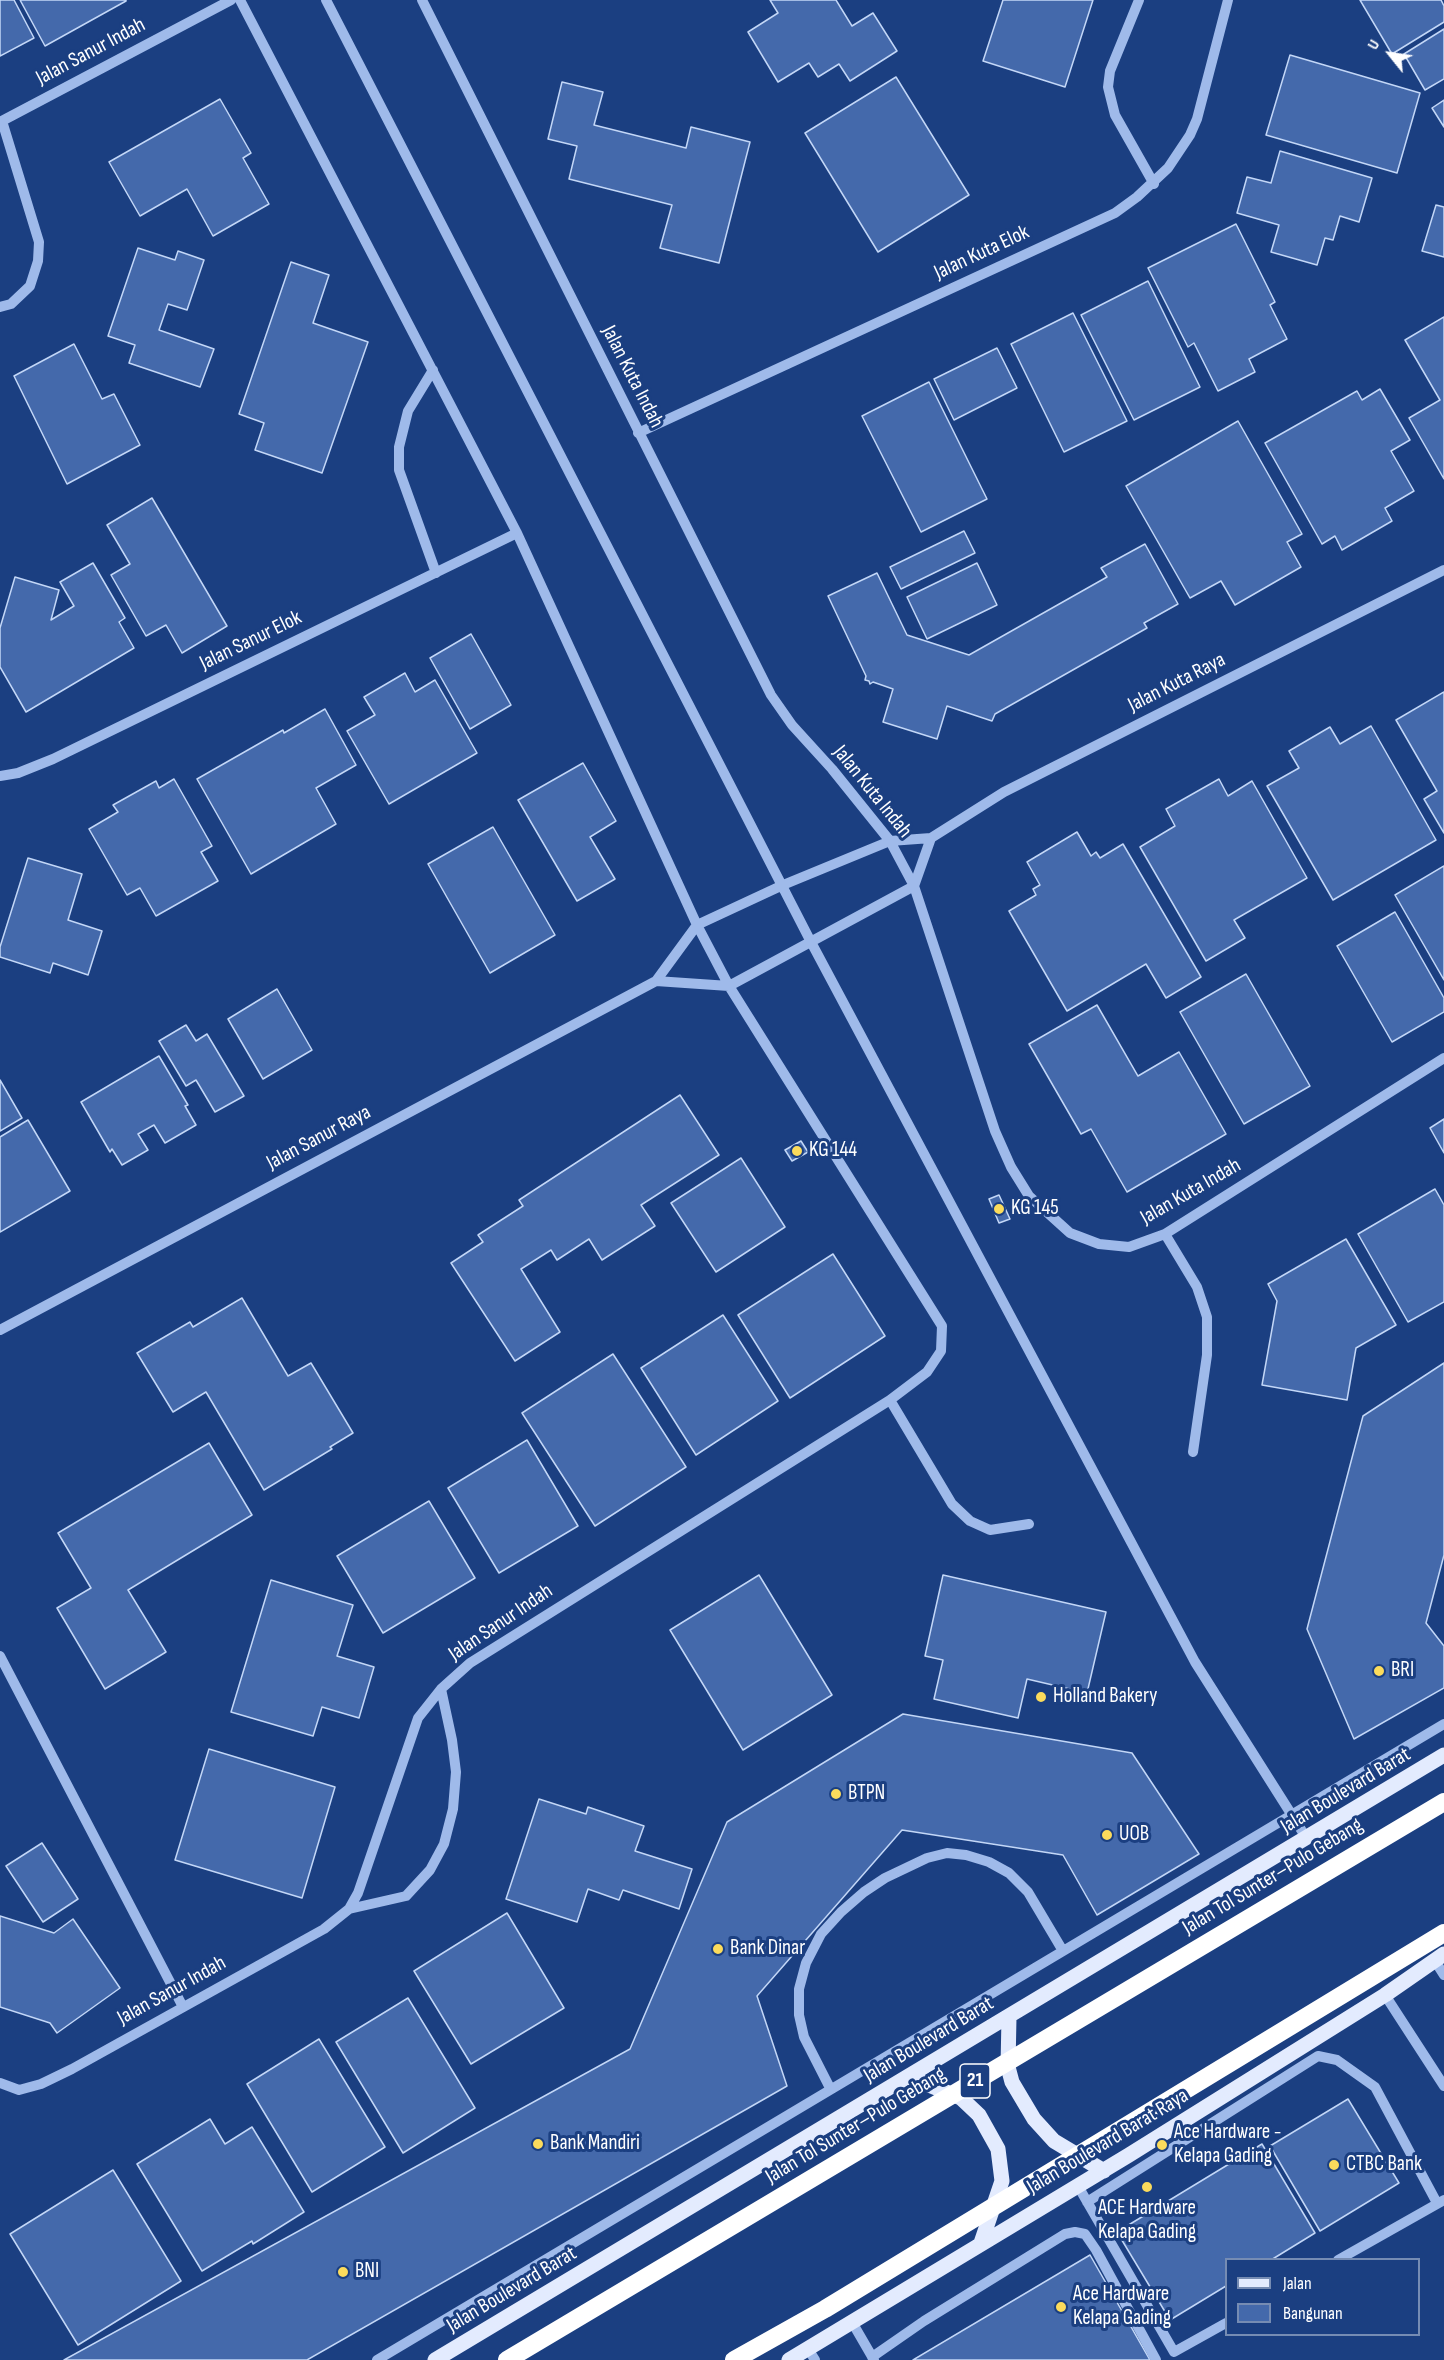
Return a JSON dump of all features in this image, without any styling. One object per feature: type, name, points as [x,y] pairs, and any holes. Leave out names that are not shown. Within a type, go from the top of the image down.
[{"type":"highway","name":"Jalan Tol Sunter–Pulo Gebang","points":[[507,2360],[1444,1802]]},
{"type":"highway","points":[[734,2360],[825,2309],[1444,1933]]},
{"type":"main road","name":"Jalan Boulevard Barat","points":[[435,2360],[1009,2018],[1444,1755]]},
{"type":"main road","name":"Jalan Boulevard Barat Raya","points":[[789,2360],[812,2355],[852,2322],[1104,2171],[1385,1995],[1441,1955]]},
{"type":"main road","points":[[1009,2018],[1008,2067],[1012,2082],[1034,2119],[1054,2140],[1104,2171]]},
{"type":"main road","points":[[909,2077],[961,2098],[980,2115],[998,2149],[1002,2181],[981,2243]]},
{"type":"street","name":"Jalan Sanur Indah","points":[[1,121],[231,0]]},
{"type":"street","points":[[240,0],[517,533],[698,925],[729,986]]},
{"type":"street","points":[[326,0],[811,942],[1195,1662],[1307,1839]]},
{"type":"street","name":"Jalan Kuta Indah","points":[[422,0],[771,695],[792,725],[890,841],[914,886],[995,1131],[1011,1167],[1029,1196],[1070,1233],[1099,1244],[1129,1247],[1165,1234],[1444,1058]]},
{"type":"street","points":[[1139,0],[1110,71],[1108,87],[1115,115],[1154,184]]},
{"type":"street","name":"Jalan Kuta Elok","points":[[638,433],[1115,213],[1154,184],[1179,152],[1197,119],[1228,0]]},
{"type":"street","points":[[0,307],[11,304],[30,286],[38,261],[39,242],[1,121]]},
{"type":"street","points":[[433,370],[408,411],[399,447],[399,470],[436,573]]},
{"type":"street","name":"Jalan Sanur Elok","points":[[0,776],[18,773],[53,759],[517,533]]},
{"type":"street","name":"Jalan Kuta Raya","points":[[783,885],[890,841],[931,838],[1004,792],[1444,570]]},
{"type":"street","points":[[656,981],[729,986],[914,886],[931,838]]},
{"type":"street","name":"Jalan Sanur Raya","points":[[0,1330],[656,981],[698,925],[783,885]]},
{"type":"street","name":"Jalan Sanur Indah","points":[[1,2086],[19,2090],[41,2084],[72,2070],[324,1929],[349,1909],[365,1875],[418,1718],[441,1689],[470,1663],[890,1400],[927,1372],[941,1351],[942,1326],[729,986]]},
{"type":"street","points":[[1165,1234],[1197,1287],[1207,1317],[1207,1355],[1193,1452]]},
{"type":"street","points":[[890,1400],[952,1504],[970,1521],[990,1530],[1029,1524]]},
{"type":"street","points":[[0,1656],[183,2007]]},
{"type":"street","points":[[349,1909],[406,1896],[430,1870],[444,1844],[453,1809],[456,1772],[441,1689]]},
{"type":"street","points":[[377,2360],[1444,1724]]},
{"type":"street","points":[[830,2088],[804,2037],[799,2015],[799,1989],[806,1963],[821,1935],[841,1912],[885,1878],[927,1858],[947,1853],[966,1855],[989,1862],[1009,1873],[1028,1892],[1063,1951]]},
{"type":"street","points":[[1441,1955],[1437,1964],[1444,1975]]},
{"type":"street","points":[[1385,1995],[1444,2086]]},
{"type":"street","points":[[1088,2202],[1318,2056],[1337,2060],[1375,2087],[1441,2202],[1340,2258]]},
{"type":"street","points":[[1078,2186],[1174,2352],[1225,2324]]},
{"type":"street","points":[[852,2322],[873,2359],[924,2321],[1065,2234],[1075,2232],[1085,2234],[1096,2250],[1156,2360]]},
{"type":"building","points":[[0,0],[14,0],[34,38],[0,56]]},
{"type":"building","points":[[20,0],[126,0],[126,1],[45,46]]},
{"type":"building","points":[[770,0],[836,0],[852,26],[873,13],[897,51],[850,81],[839,64],[818,77],[809,63],[778,82],[748,32],[778,13]]},
{"type":"building","points":[[1003,0],[1093,0],[1065,87],[983,61]]},
{"type":"building","points":[[1360,0],[1441,0],[1444,6],[1444,22],[1392,54]]},
{"type":"building","points":[[1444,29],[1444,79],[1425,90],[1404,54]]},
{"type":"building","points":[[1290,55],[1420,93],[1397,173],[1266,135]]},
{"type":"building","points":[[896,77],[969,195],[878,252],[805,133]]},
{"type":"building","points":[[562,82],[603,92],[594,125],[686,148],[691,127],[750,142],[719,263],[660,248],[672,205],[569,179],[577,146],[548,139]]},
{"type":"building","points":[[220,99],[251,153],[243,158],[269,204],[213,236],[187,189],[140,216],[109,162]]},
{"type":"building","points":[[1444,100],[1444,127],[1432,108]]},
{"type":"building","points":[[1280,151],[1372,178],[1359,222],[1340,216],[1333,240],[1325,238],[1317,265],[1271,252],[1279,225],[1237,213],[1247,177],[1271,183]]},
{"type":"building","points":[[1436,205],[1444,207],[1444,257],[1422,251]]},
{"type":"building","points":[[1236,224],[1275,302],[1270,305],[1287,339],[1249,359],[1255,372],[1218,391],[1194,343],[1188,347],[1148,268]]},
{"type":"building","points":[[138,248],[175,260],[178,251],[204,260],[187,310],[168,304],[159,330],[214,349],[200,387],[129,363],[135,345],[108,336]]},
{"type":"building","points":[[291,262],[329,275],[313,323],[368,342],[322,473],[255,450],[264,423],[239,414]]},
{"type":"building","points":[[1148,281],[1200,387],[1134,420],[1081,315]]},
{"type":"building","points":[[1073,313],[1127,421],[1064,452],[1011,344]]},
{"type":"building","points":[[1444,317],[1444,479],[1409,418],[1440,400],[1405,340]]},
{"type":"building","points":[[74,344],[102,399],[114,394],[140,445],[67,484],[14,376]]},
{"type":"building","points":[[997,348],[1017,388],[954,420],[934,379]]},
{"type":"building","points":[[929,382],[987,499],[921,532],[862,416]]},
{"type":"building","points":[[1380,389],[1410,440],[1391,451],[1414,491],[1385,508],[1392,521],[1342,550],[1335,536],[1322,544],[1265,443],[1357,391],[1362,400]]},
{"type":"building","points":[[1238,421],[1302,534],[1287,542],[1301,567],[1235,605],[1221,581],[1190,598],[1126,486]]},
{"type":"building","points":[[152,498],[227,626],[182,653],[166,625],[146,636],[111,575],[130,564],[107,525]]},
{"type":"building","points":[[964,531],[975,553],[901,589],[890,567]]},
{"type":"building","points":[[1145,544],[1178,604],[1144,623],[1147,628],[995,714],[992,721],[947,706],[937,739],[883,722],[893,689],[873,682],[870,684],[865,680],[866,676],[828,596],[877,573],[907,635],[969,655],[1107,577],[1101,568]]},
{"type":"building","points":[[93,563],[125,618],[119,622],[134,648],[26,712],[0,667],[0,628],[15,577],[59,590],[51,620],[74,606],[60,582]]},
{"type":"building","points":[[977,563],[997,605],[927,639],[907,597]]},
{"type":"building","points":[[471,634],[511,705],[470,729],[430,658]]},
{"type":"building","points":[[405,673],[415,692],[435,680],[477,753],[389,804],[347,731],[375,715],[364,697]]},
{"type":"building","points":[[1444,692],[1444,833],[1424,799],[1437,791],[1396,720]]},
{"type":"building","points":[[325,709],[356,765],[316,788],[336,824],[251,874],[197,779]]},
{"type":"building","points":[[1371,726],[1436,840],[1333,900],[1267,786],[1299,768],[1289,751],[1330,727],[1340,744]]},
{"type":"building","points":[[583,763],[616,821],[590,837],[615,879],[577,901],[518,800]]},
{"type":"building","points":[[174,779],[212,846],[201,852],[218,881],[156,916],[140,888],[127,895],[89,829],[118,812],[113,805],[156,781],[159,788]]},
{"type":"building","points":[[1219,779],[1228,796],[1252,781],[1307,878],[1234,920],[1245,938],[1206,961],[1140,847],[1175,826],[1166,809]]},
{"type":"building","points":[[493,827],[555,935],[490,973],[428,864]]},
{"type":"building","points":[[1077,832],[1091,856],[1096,852],[1100,858],[1123,844],[1201,977],[1166,998],[1146,964],[1067,1011],[1009,911],[1036,895],[1033,889],[1040,885],[1027,862]]},
{"type":"building","points":[[28,858],[82,874],[68,920],[102,931],[88,975],[53,963],[50,973],[0,957],[0,947]]},
{"type":"building","points":[[1444,866],[1444,980],[1395,895]]},
{"type":"building","points":[[1395,912],[1444,998],[1444,1012],[1392,1042],[1337,946]]},
{"type":"building","points":[[1246,974],[1310,1086],[1244,1124],[1180,1012]]},
{"type":"building","points":[[277,989],[312,1050],[263,1079],[228,1019]]},
{"type":"building","points":[[1097,1005],[1138,1076],[1179,1052],[1226,1134],[1127,1192],[1091,1129],[1081,1134],[1029,1044]]},
{"type":"building","points":[[186,1025],[196,1041],[207,1034],[244,1096],[215,1112],[196,1080],[186,1086],[159,1041]]},
{"type":"building","points":[[159,1056],[188,1105],[185,1106],[196,1125],[165,1143],[154,1125],[138,1134],[148,1150],[122,1165],[112,1149],[110,1152],[81,1102]]},
{"type":"building","points":[[0,1080],[22,1118],[0,1131]]},
{"type":"building","points":[[680,1095],[719,1155],[641,1205],[655,1226],[602,1260],[589,1239],[557,1260],[551,1250],[521,1269],[560,1332],[515,1361],[451,1263],[483,1242],[478,1235],[523,1206],[519,1200]]},
{"type":"building","points":[[1444,1119],[1444,1153],[1430,1128]]},
{"type":"building","points":[[28,1120],[70,1191],[0,1232],[0,1137]]},
{"type":"building","name":"KG 144","points":[[801,1141],[808,1152],[792,1161],[785,1150]]},
{"type":"building","points":[[741,1158],[785,1227],[716,1272],[671,1203]]},
{"type":"building","points":[[1435,1189],[1444,1205],[1444,1302],[1408,1322],[1358,1234]]},
{"type":"building","name":"KG 145","points":[[999,1195],[1010,1219],[999,1223],[989,1199]]},
{"type":"building","points":[[1346,1239],[1396,1325],[1356,1348],[1347,1400],[1262,1385],[1277,1301],[1268,1284]]},
{"type":"building","points":[[833,1254],[885,1336],[790,1398],[738,1315]]},
{"type":"building","points":[[242,1298],[288,1376],[311,1363],[353,1433],[330,1447],[332,1449],[264,1490],[206,1392],[173,1412],[137,1353],[190,1322],[193,1327]]},
{"type":"building","points":[[723,1315],[778,1401],[696,1455],[641,1368]]},
{"type":"building","points":[[613,1354],[686,1467],[595,1526],[522,1413]]},
{"type":"building","points":[[1444,1363],[1444,1555],[1426,1623],[1444,1646],[1444,1688],[1354,1739],[1307,1629],[1363,1416]]},
{"type":"building","points":[[527,1440],[578,1526],[499,1573],[448,1488]]},
{"type":"building","points":[[209,1443],[252,1515],[128,1590],[166,1652],[105,1689],[57,1608],[91,1588],[58,1533]]},
{"type":"building","points":[[429,1501],[475,1578],[383,1633],[337,1556]]},
{"type":"building","points":[[759,1575],[832,1695],[743,1750],[670,1630]]},
{"type":"building","points":[[943,1575],[1106,1612],[1087,1693],[1027,1679],[1018,1718],[934,1699],[943,1660],[925,1656]]},
{"type":"building","points":[[271,1580],[353,1605],[337,1656],[374,1667],[359,1718],[322,1707],[313,1736],[231,1712]]},
{"type":"building","points":[[903,1714],[1132,1753],[1199,1854],[1097,1915],[1063,1855],[902,1830],[757,1996],[787,2086],[307,2360],[64,2360],[630,2049],[727,1822]]},
{"type":"building","points":[[209,1749],[335,1787],[302,1898],[175,1860]]},
{"type":"building","points":[[539,1799],[586,1814],[588,1807],[644,1826],[635,1851],[692,1869],[679,1909],[623,1890],[619,1900],[588,1889],[577,1922],[506,1899]]},
{"type":"building","points":[[42,1843],[78,1899],[43,1922],[6,1866]]},
{"type":"building","points":[[507,1913],[564,2008],[471,2064],[414,1971]]},
{"type":"building","points":[[0,1916],[54,1933],[73,1919],[120,1988],[57,2033],[50,2023],[0,2007]]},
{"type":"building","points":[[408,1998],[475,2108],[403,2153],[336,2042]]},
{"type":"building","points":[[319,2039],[385,2147],[312,2192],[247,2084]]},
{"type":"building","name":"CTBC Bank","points":[[1348,2099],[1399,2183],[1320,2231],[1270,2146]]},
{"type":"building","points":[[210,2119],[225,2144],[252,2127],[304,2212],[253,2244],[252,2241],[202,2271],[137,2164]]},
{"type":"building","points":[[1262,2144],[1315,2233],[1274,2258],[1225,2258],[1225,2287],[1170,2320],[1117,2232]]},
{"type":"building","points":[[113,2170],[181,2281],[78,2345],[10,2234]]},
{"type":"building","name":"Ace Hardware Kelapa Gading","points":[[1090,2255],[1150,2360],[913,2360]]},
{"type":"place","name":"KG 144","points":[[797,1151]]},
{"type":"place","name":"KG 145","points":[[999,1209]]},
{"type":"place","name":"BRI","points":[[1379,1671]]},
{"type":"place","name":"Holland Bakery","points":[[1041,1697]]},
{"type":"place","name":"BTPN","points":[[836,1794]]},
{"type":"place","name":"UOB","points":[[1107,1835]]},
{"type":"place","name":"Bank Dinar","points":[[718,1949]]},
{"type":"place","name":"Bank Mandiri","points":[[538,2144]]},
{"type":"place","name":"Ace Hardware - Kelapa Gading","points":[[1162,2145]]},
{"type":"place","name":"CTBC Bank","points":[[1334,2165]]},
{"type":"place","name":"ACE Hardware Kelapa Gading","points":[[1147,2187]]},
{"type":"place","name":"BNI","points":[[343,2272]]},
{"type":"place","name":"Ace Hardware Kelapa Gading","points":[[1061,2307]]}]
